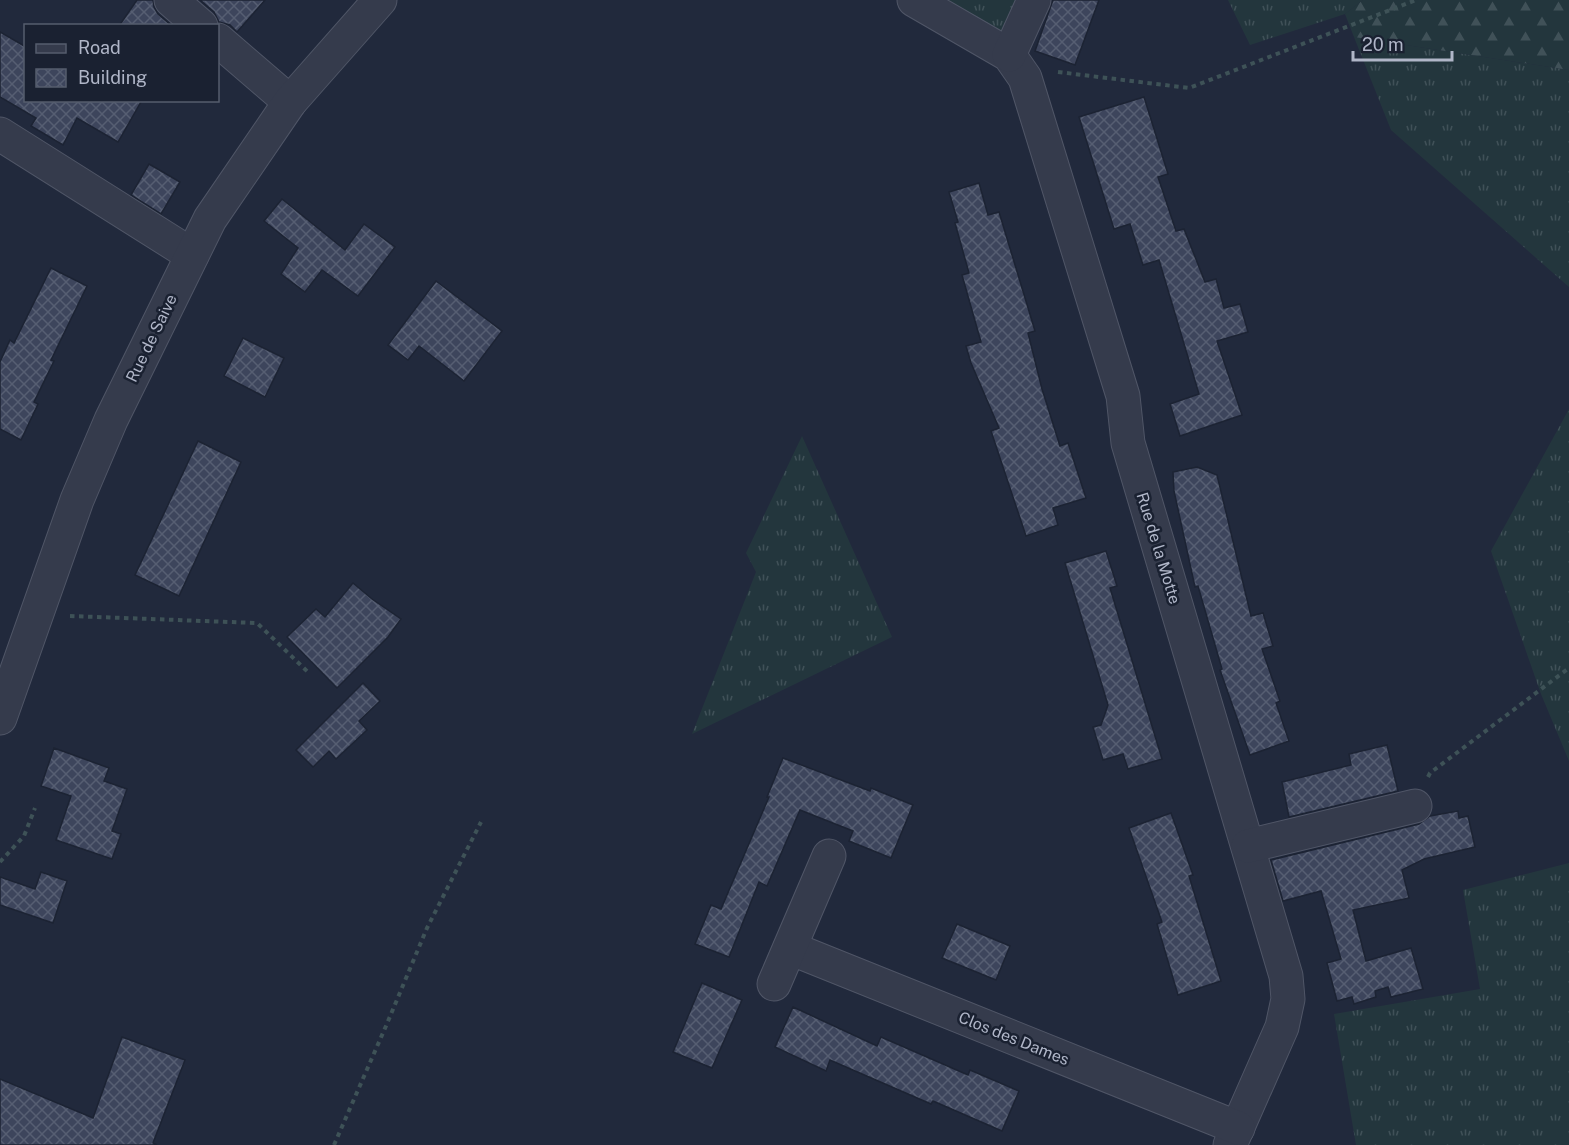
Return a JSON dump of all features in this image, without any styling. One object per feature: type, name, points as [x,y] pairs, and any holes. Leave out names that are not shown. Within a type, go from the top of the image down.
[{"type":"street","points":[[171,0],[199,24]]},
{"type":"street","name":"Rue de Saive","points":[[0,718],[77,500],[111,420],[210,219],[290,102],[380,0]]},
{"type":"street","points":[[914,0],[1017,66],[1034,0]]},
{"type":"street","points":[[219,41],[290,102]]},
{"type":"street","name":"Rue de la Motte","points":[[1017,66],[1123,396],[1128,443],[1286,976],[1288,999],[1282,1027],[1234,1136]]},
{"type":"street","points":[[0,134],[192,255]]},
{"type":"street","points":[[1248,846],[1414,806]]},
{"type":"street","points":[[774,984],[830,856]]},
{"type":"street","name":"Clos des Dames","points":[[790,948],[1234,1136]]},
{"type":"path","points":[[1017,66],[1190,88],[1416,0]]},
{"type":"path","points":[[36,614],[257,623],[310,675]]},
{"type":"path","points":[[1414,806],[1430,773],[1569,668]]},
{"type":"path","points":[[0,862],[24,836],[35,808]]},
{"type":"path","points":[[334,1145],[387,1026],[427,928],[481,822]]},
{"type":"green space","points":[[944,0],[1020,0],[1001,33]]},
{"type":"green space","points":[[1228,0],[1363,0],[1345,14],[1250,45]]},
{"type":"green space","points":[[1363,0],[1569,0],[1569,70],[1354,37],[1345,14]]},
{"type":"green space","points":[[1354,37],[1569,70],[1569,287],[1391,130]]},
{"type":"green space","points":[[1569,409],[1569,761],[1541,694],[1491,551]]},
{"type":"green space","points":[[802,436],[892,637],[692,734],[756,572],[746,553]]},
{"type":"green space","points":[[1569,863],[1569,1145],[1356,1145],[1334,1014],[1480,989],[1463,890]]},
{"type":"building","points":[[137,0],[153,0],[158,14],[170,24],[120,24]]},
{"type":"building","points":[[200,0],[265,0],[237,32],[230,25],[219,22],[214,12]]},
{"type":"building","points":[[1053,0],[1099,0],[1075,65],[1035,51]]},
{"type":"building","points":[[0,32],[24,46],[24,102],[141,102],[118,142],[77,118],[63,145],[31,126],[36,118],[0,97]]},
{"type":"building","points":[[1144,97],[1168,174],[1158,177],[1176,231],[1184,229],[1205,282],[1216,279],[1224,308],[1240,304],[1248,332],[1217,341],[1242,415],[1180,436],[1170,404],[1199,394],[1159,260],[1143,265],[1130,224],[1114,229],[1079,117]]},
{"type":"building","points":[[149,164],[180,182],[161,214],[131,195]]},
{"type":"building","points":[[979,183],[988,215],[999,212],[1035,331],[1028,333],[1042,389],[1060,446],[1068,443],[1086,498],[1053,508],[1058,525],[1026,536],[991,431],[999,428],[966,346],[981,342],[962,275],[969,273],[949,192]]},
{"type":"building","points":[[282,199],[345,250],[364,224],[395,247],[358,296],[322,270],[305,292],[281,274],[298,248],[264,221]]},
{"type":"building","points":[[51,268],[87,286],[51,360],[54,361],[34,402],[38,404],[21,440],[0,429],[0,362],[10,340],[14,343]]},
{"type":"building","points":[[436,281],[502,331],[464,381],[419,346],[408,360],[388,345]]},
{"type":"building","points":[[243,338],[284,358],[265,397],[224,376]]},
{"type":"building","points":[[198,441],[241,462],[179,596],[135,575]]},
{"type":"building","points":[[1197,467],[1217,475],[1251,616],[1263,613],[1273,646],[1262,649],[1280,701],[1276,703],[1289,741],[1250,755],[1220,670],[1222,669],[1198,586],[1195,587],[1174,491],[1173,472]]},
{"type":"building","points":[[1106,551],[1117,586],[1110,588],[1162,759],[1128,769],[1123,754],[1103,760],[1093,727],[1101,725],[1108,705],[1065,563]]},
{"type":"building","points":[[353,583],[401,619],[388,637],[337,688],[287,637],[316,609],[325,617]]},
{"type":"building","points":[[363,683],[380,701],[359,721],[367,730],[336,759],[329,751],[313,767],[296,750]]},
{"type":"building","points":[[1387,745],[1398,791],[1289,817],[1282,782],[1351,765],[1349,754]]},
{"type":"building","points":[[54,748],[109,768],[104,781],[127,789],[112,831],[121,834],[112,859],[56,840],[71,796],[41,786]]},
{"type":"building","points":[[783,758],[913,805],[891,858],[849,841],[853,831],[800,810],[767,886],[759,882],[729,957],[695,944],[711,905],[721,909],[769,797],[767,797]]},
{"type":"building","points":[[1458,811],[1459,818],[1468,816],[1475,847],[1424,859],[1402,870],[1409,898],[1353,910],[1366,961],[1411,948],[1423,989],[1391,997],[1388,987],[1375,991],[1376,997],[1354,1004],[1352,997],[1337,1001],[1327,963],[1341,959],[1321,891],[1283,901],[1271,860],[1419,824],[1430,816]]},
{"type":"building","points":[[1171,813],[1193,875],[1189,876],[1221,981],[1178,995],[1157,924],[1162,922],[1129,828]]},
{"type":"building","points":[[41,872],[67,881],[53,923],[0,905],[0,877],[35,889]]},
{"type":"building","points":[[957,924],[1010,946],[996,980],[942,958]]},
{"type":"building","points":[[702,983],[742,1000],[712,1068],[673,1052]]},
{"type":"building","points":[[793,1007],[877,1046],[881,1037],[968,1075],[970,1070],[1019,1091],[1002,1131],[933,1101],[931,1104],[830,1060],[826,1071],[775,1047]]},
{"type":"building","points":[[122,1037],[185,1060],[153,1143],[157,1145],[0,1145],[0,1079],[93,1118]]}]
